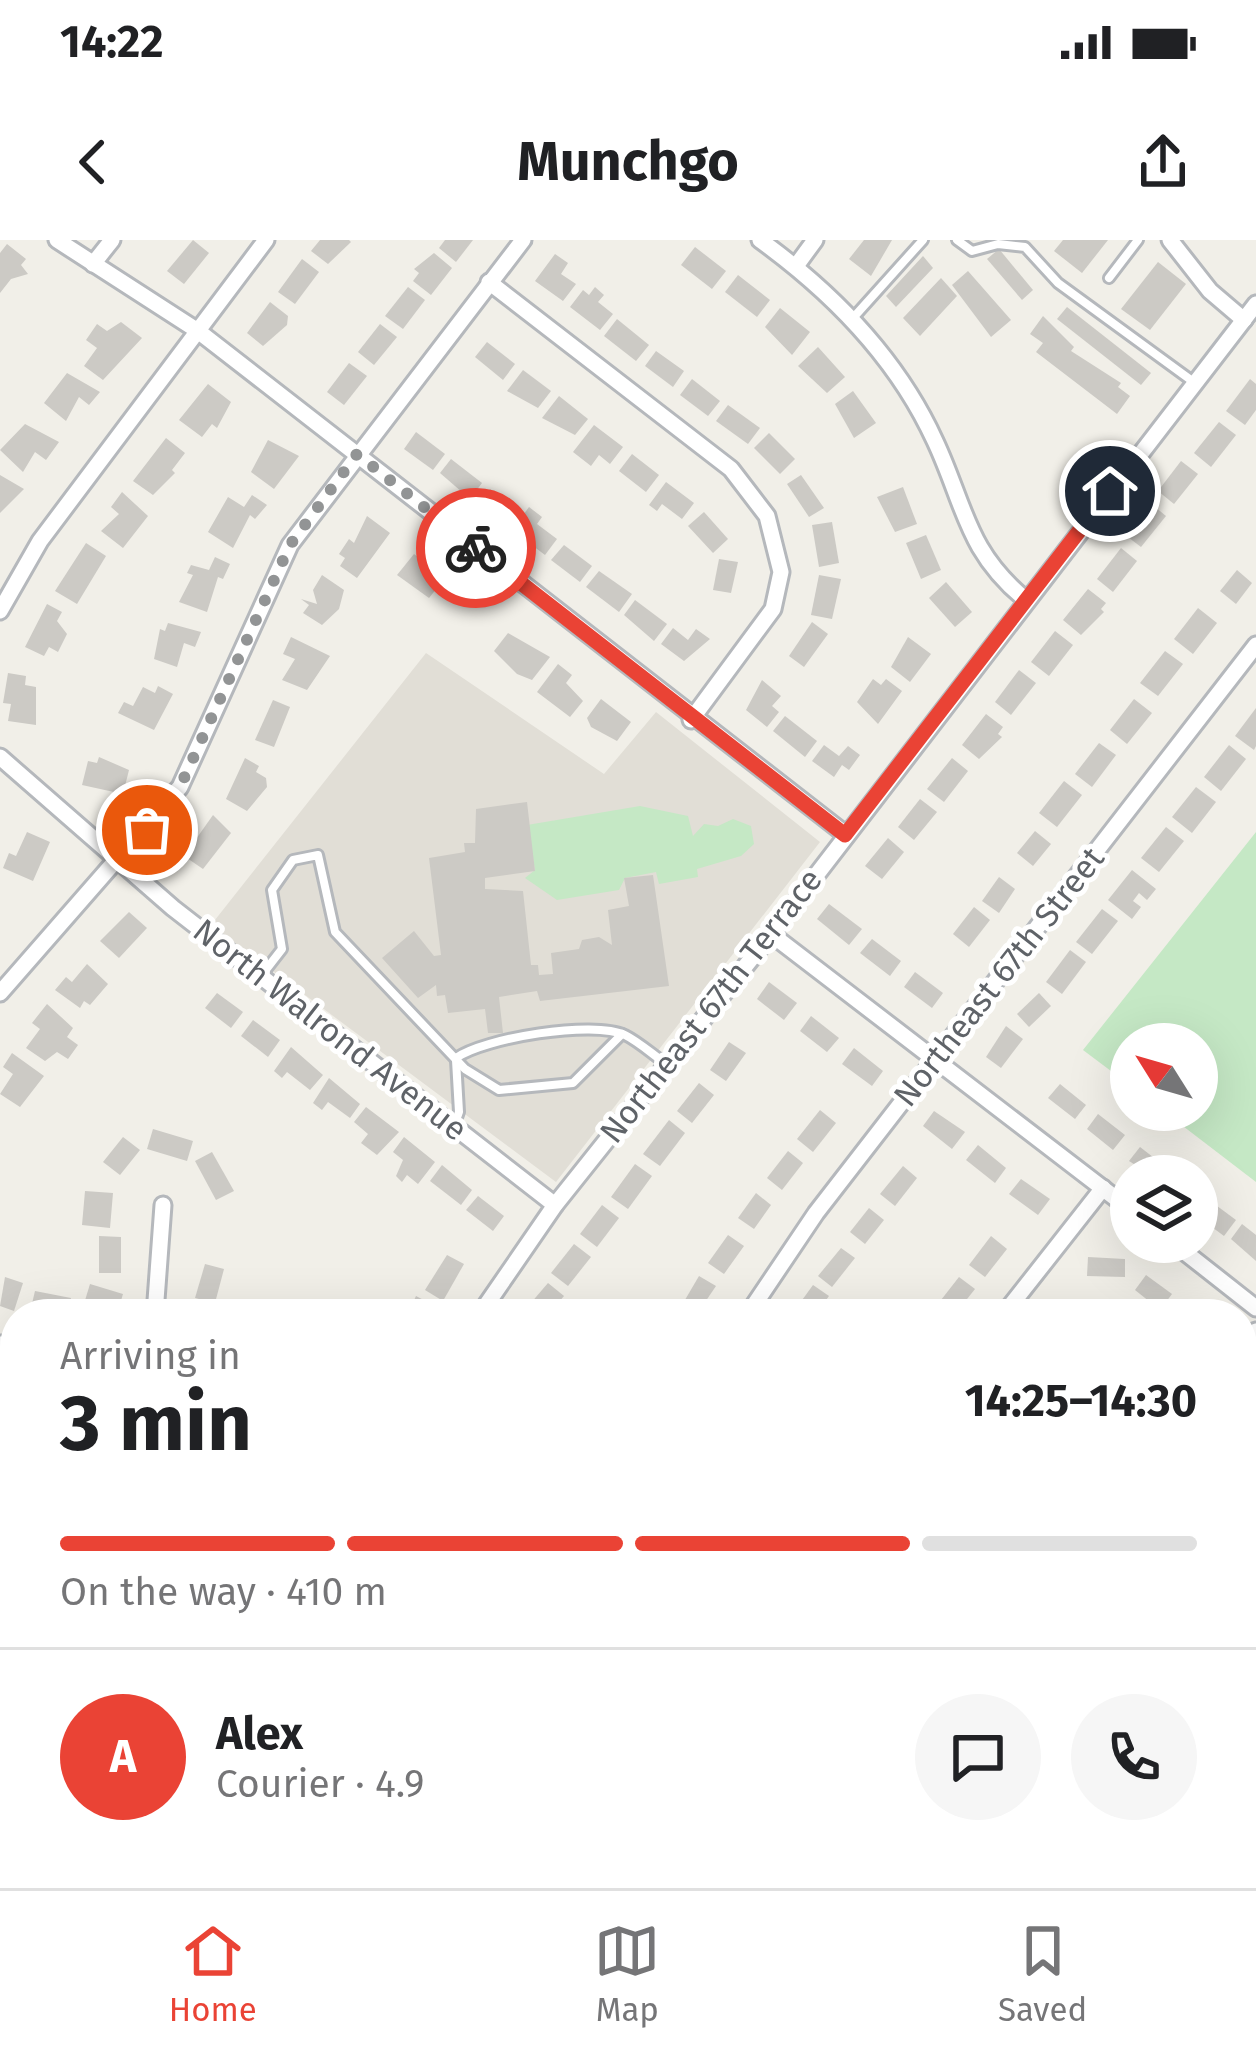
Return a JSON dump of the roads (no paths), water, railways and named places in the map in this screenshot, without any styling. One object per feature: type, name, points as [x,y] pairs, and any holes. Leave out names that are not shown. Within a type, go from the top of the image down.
[{"type":"street","points":[[57,240],[198,331],[691,720],[845,835]]},
{"type":"street","points":[[93,264],[112,240]]},
{"type":"street","points":[[0,611],[40,541],[266,240]]},
{"type":"street","points":[[0,993],[180,787],[279,565],[357,454],[523,240]]},
{"type":"street","points":[[760,240],[796,266],[880,351],[934,438],[977,546],[997,576],[1026,600]]},
{"type":"street","points":[[796,266],[815,240]]},
{"type":"street","points":[[1171,240],[1210,291],[1244,320]]},
{"type":"street","points":[[489,282],[731,469],[767,516],[782,572],[773,609],[691,720]]},
{"type":"street","name":"Northeast 67th Terrace","points":[[490,1299],[555,1205],[771,934],[1256,304]]},
{"type":"street","name":"Northeast 67th Street","points":[[758,1299],[933,1060],[1256,645]]},
{"type":"street","name":"North Walrond Avenue","points":[[0,757],[119,862],[555,1205]]},
{"type":"street","points":[[771,934],[1110,1194]]},
{"type":"street","points":[[1016,1299],[1103,1188]]},
{"type":"street","points":[[156,1299],[163,1205]]},
{"type":"street","points":[[1199,1263],[1245,1299]]},
{"type":"lane","points":[[852,319],[923,240]]},
{"type":"lane","points":[[958,240],[972,251],[998,244],[1025,247],[1058,283],[1195,383]]},
{"type":"lane","points":[[1109,278],[1138,240]]},
{"type":"lane","points":[[261,976],[282,949],[272,890],[293,860],[318,855],[335,932],[456,1058],[499,1090],[573,1083],[622,1034]]},
{"type":"lane","points":[[456,1058],[476,1044],[595,1030],[622,1034],[665,1064]]},
{"type":"lane","points":[[454,1126],[459,1112],[456,1058]]}]
